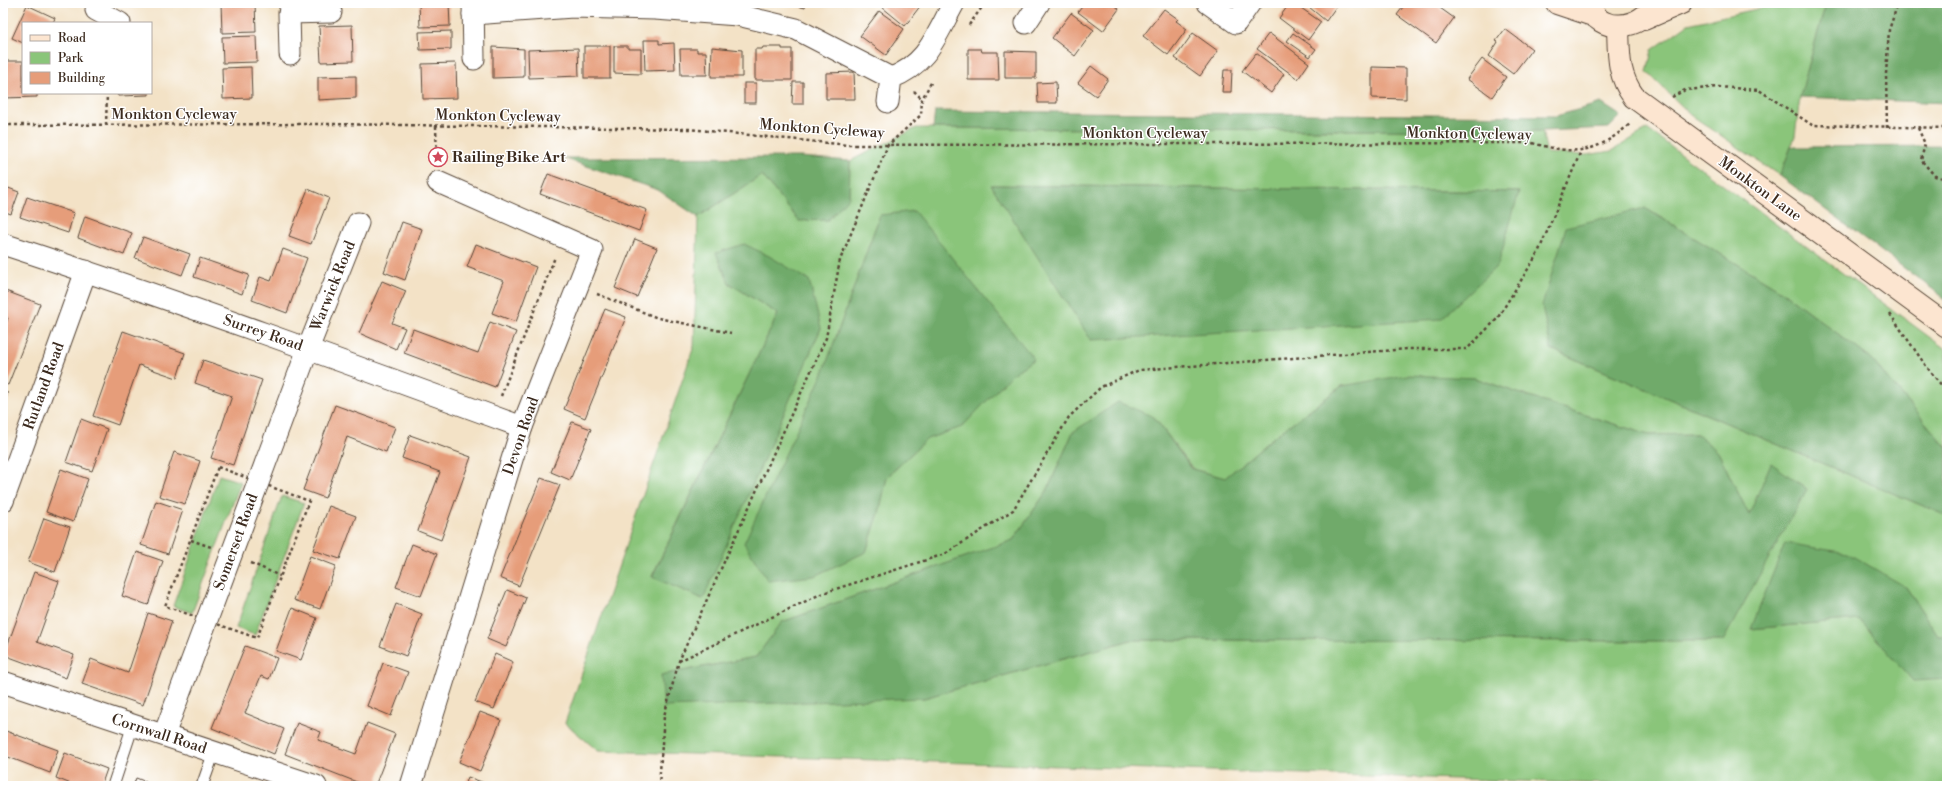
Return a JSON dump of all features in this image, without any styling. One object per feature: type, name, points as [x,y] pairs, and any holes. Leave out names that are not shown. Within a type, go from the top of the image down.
[{"type":"street","points":[[891,78],[911,68],[920,60],[936,38],[954,3]]},
{"type":"street","points":[[1026,23],[1039,3]]},
{"type":"street","points":[[1208,3],[1236,23],[1250,3]]},
{"type":"street","points":[[1557,3],[1592,9],[1606,23],[1618,26],[1631,25],[1681,3]]},
{"type":"street","points":[[1642,20],[1650,13],[1656,3]]},
{"type":"street","points":[[474,59],[473,8],[573,7],[740,9],[796,29],[891,78]]},
{"type":"street","points":[[290,54],[289,8],[332,12]]},
{"type":"street","points":[[94,12],[118,22]]},
{"type":"street","name":"Monkton Lane","points":[[1618,26],[1621,73],[1626,86],[1634,97],[1947,326]]},
{"type":"street","points":[[888,102],[891,78]]},
{"type":"street","name":"Devon Road","points":[[411,786],[522,427],[576,286],[592,250],[438,182]]},
{"type":"street","name":"Warwick Road","points":[[308,349],[358,223]]},
{"type":"street","name":"Surrey Road","points":[[3,244],[86,271],[308,349],[522,427]]},
{"type":"street","name":"Rutland Road","points":[[3,501],[86,271]]},
{"type":"street","name":"Somerset Road","points":[[164,735],[308,349]]},
{"type":"street","name":"Cornwall Road","points":[[3,682],[316,786]]},
{"type":"lane","points":[[113,786],[133,725]]},
{"type":"lane","points":[[202,786],[214,752]]},
{"type":"path","points":[[1887,128],[1886,74],[1889,30],[1898,3]]},
{"type":"path","name":"Monkton Cycleway","points":[[3,125],[327,124],[689,129],[848,145],[1532,143],[1560,151],[1580,151],[1601,145],[1614,138],[1651,109],[1686,90],[1719,87],[1759,90],[1812,125],[1887,128],[1947,128]]},
{"type":"path","points":[[106,125],[107,94]]},
{"type":"path","points":[[436,126],[438,182]]},
{"type":"path","points":[[1918,128],[1925,144],[1921,160],[1935,176],[1947,179]]},
{"type":"path","points":[[659,786],[664,716],[679,661],[826,338],[840,260],[888,145]]},
{"type":"path","points":[[679,661],[823,593],[945,554],[1013,510],[1069,417],[1101,387],[1139,370],[1407,349],[1467,349],[1497,319],[1538,253],[1580,151]]},
{"type":"path","points":[[492,416],[562,237]]},
{"type":"path","points":[[1884,280],[1889,313],[1926,366],[1947,392]]},
{"type":"path","points":[[576,286],[658,318],[730,332]]},
{"type":"green space","points":[[1784,3],[1826,3],[1800,97],[1795,136],[1780,176],[1691,115],[1647,72],[1652,50],[1688,24]]},
{"type":"green space","points":[[1826,3],[1947,3],[1947,103],[1800,97]]},
{"type":"green space","points":[[1601,103],[1621,116],[1609,128],[1542,131],[933,128],[935,111],[1556,116]]},
{"type":"green space","points":[[916,128],[1542,131],[1547,153],[1586,155],[1612,151],[1647,129],[1947,350],[1947,448],[1871,359],[1780,290],[1645,208],[1551,349],[1947,516],[1947,636],[1938,636],[1906,587],[1751,629],[1859,619],[1913,680],[1947,679],[1947,786],[1671,786],[598,751],[565,723],[694,346],[698,217],[762,175],[799,221],[849,197],[850,161]],"holes":[[[992,185],[1519,192],[991,186]],[[880,215],[1033,359],[1011,375],[962,426],[927,439],[887,477],[879,513],[866,552],[823,373]],[[729,283],[821,328],[702,599],[652,576],[778,314]],[[1475,378],[1541,401],[1649,435],[1697,434],[1718,452],[1749,515],[1723,641],[1131,640],[924,698],[661,675],[756,657],[782,622],[1013,540],[1047,491],[1073,432],[1154,417],[1193,469],[1225,478],[1280,432],[1342,386]]]},
{"type":"green space","points":[[1947,146],[1947,300],[1780,176],[1791,147]]},
{"type":"green space","points":[[801,157],[850,161],[849,197],[828,220],[799,221],[762,175],[698,217],[658,190],[563,158]]},
{"type":"green space","points":[[991,185],[1519,192],[1498,265],[1441,319],[1091,340]]},
{"type":"green space","points":[[1645,208],[1780,290],[1871,359],[1947,448],[1947,516],[1551,349],[1542,306],[1566,227]]},
{"type":"green space","points":[[914,211],[1034,359],[1011,375],[962,427],[927,439],[887,477],[879,513],[866,552],[814,576],[768,581],[744,543],[823,373],[880,215]]},
{"type":"green space","points":[[744,244],[769,256],[809,280],[821,328],[703,599],[652,577],[778,314],[729,283],[716,253]]},
{"type":"green space","points":[[1407,375],[1475,378],[1541,401],[1649,435],[1697,434],[1718,452],[1749,515],[1771,463],[1807,489],[1723,641],[1131,640],[924,698],[664,707],[661,675],[756,657],[782,622],[1013,540],[1047,491],[1073,432],[1118,402],[1154,417],[1192,469],[1225,478],[1280,432],[1342,386]]},
{"type":"green space","points":[[219,475],[241,482],[192,613],[173,606]]},
{"type":"green space","points":[[282,496],[304,503],[255,635],[236,628]]},
{"type":"green space","points":[[1785,543],[1847,553],[1906,587],[1938,636],[1947,636],[1947,679],[1913,681],[1859,619],[1751,629]]},
{"type":"building","points":[[221,3],[255,3],[256,32],[222,33]]},
{"type":"building","points":[[419,3],[449,3],[450,26],[420,27]]},
{"type":"building","points":[[788,3],[806,3],[805,8]]},
{"type":"building","points":[[877,3],[919,3],[921,5],[905,26]]},
{"type":"building","points":[[1085,3],[1112,3],[1119,9],[1103,31],[1078,12]]},
{"type":"building","points":[[1290,3],[1294,3],[1321,22],[1308,40],[1279,18]]},
{"type":"building","points":[[1312,3],[1338,4],[1326,21],[1309,7]]},
{"type":"building","points":[[1406,3],[1433,3],[1454,18],[1436,43],[1397,15]]},
{"type":"building","points":[[27,5],[55,18],[53,22],[22,22],[22,43],[12,38]]},
{"type":"building","points":[[1164,9],[1178,19],[1176,21],[1187,29],[1168,55],[1143,36]]},
{"type":"building","points":[[879,11],[904,29],[886,55],[860,36]]},
{"type":"building","points":[[1071,13],[1094,30],[1075,56],[1052,38]]},
{"type":"building","points":[[352,25],[353,61],[321,62],[319,26]]},
{"type":"building","points":[[1505,29],[1532,49],[1513,74],[1489,56],[1498,42],[1496,41]]},
{"type":"building","points":[[451,31],[451,49],[420,50],[419,32]]},
{"type":"building","points":[[1193,33],[1218,51],[1200,76],[1175,58]]},
{"type":"building","points":[[1269,33],[1309,63],[1298,79],[1257,49]]},
{"type":"building","points":[[1293,33],[1316,49],[1310,57],[1287,41]]},
{"type":"building","points":[[256,36],[257,62],[223,63],[222,37]]},
{"type":"building","points":[[644,40],[659,40],[659,44],[674,43],[675,70],[645,71]]},
{"type":"building","points":[[584,46],[610,46],[610,78],[584,78]]},
{"type":"building","points":[[614,46],[628,46],[628,49],[641,49],[641,74],[614,73]]},
{"type":"building","points":[[493,47],[524,49],[524,77],[493,78]]},
{"type":"building","points":[[712,47],[742,50],[742,77],[711,77]]},
{"type":"building","points":[[763,47],[782,47],[782,49],[792,49],[792,80],[755,80],[755,49],[762,49]]},
{"type":"building","points":[[578,48],[579,76],[529,78],[528,50]]},
{"type":"building","points":[[680,49],[697,49],[697,52],[706,52],[707,75],[681,75]]},
{"type":"building","points":[[968,49],[981,49],[982,52],[998,52],[999,80],[968,80]]},
{"type":"building","points":[[1005,51],[1036,52],[1036,78],[1005,78]]},
{"type":"building","points":[[1256,53],[1284,74],[1271,93],[1242,71]]},
{"type":"building","points":[[1482,59],[1506,77],[1492,97],[1467,79]]},
{"type":"building","points":[[3,61],[22,61],[22,94],[37,94],[37,97],[3,98]]},
{"type":"building","points":[[456,63],[457,98],[423,99],[422,64]]},
{"type":"building","points":[[1091,66],[1108,79],[1096,96],[1078,83]]},
{"type":"building","points":[[251,67],[252,98],[223,99],[222,68]]},
{"type":"building","points":[[1372,67],[1406,68],[1406,99],[1372,98]]},
{"type":"building","points":[[1224,70],[1232,70],[1231,92],[1222,92]]},
{"type":"building","points":[[854,72],[855,99],[826,99],[826,73]]},
{"type":"building","points":[[356,76],[356,98],[318,100],[318,77]]},
{"type":"building","points":[[793,82],[803,82],[803,104],[792,104]]},
{"type":"building","points":[[1056,82],[1057,103],[1038,103],[1037,83]]},
{"type":"building","points":[[744,83],[756,83],[756,103],[744,103]]},
{"type":"building","points":[[117,94],[149,94],[149,95],[118,96]]},
{"type":"building","points":[[548,174],[647,210],[639,231],[540,194]]},
{"type":"building","points":[[3,186],[19,192],[11,214],[3,211]]},
{"type":"building","points":[[308,189],[329,198],[311,244],[289,236]]},
{"type":"building","points":[[27,197],[74,213],[68,233],[20,217]]},
{"type":"building","points":[[85,216],[132,233],[124,255],[78,238]]},
{"type":"building","points":[[402,222],[422,229],[405,280],[384,272]]},
{"type":"building","points":[[143,237],[190,254],[182,275],[135,258]]},
{"type":"building","points":[[635,239],[657,248],[637,297],[615,288]]},
{"type":"building","points":[[476,244],[536,267],[516,322],[492,313],[504,281],[467,267]]},
{"type":"building","points":[[283,249],[307,258],[287,313],[252,300],[260,277],[271,281]]},
{"type":"building","points":[[200,258],[249,275],[242,294],[194,277]]},
{"type":"building","points":[[382,281],[406,291],[392,323],[405,328],[396,349],[359,333]]},
{"type":"building","points":[[3,290],[40,304],[8,385],[3,383],[3,332],[8,318],[3,316]]},
{"type":"building","points":[[605,309],[626,317],[585,418],[564,409]]},
{"type":"building","points":[[490,322],[516,332],[495,387],[404,353],[413,329],[478,353]]},
{"type":"building","points":[[123,331],[185,353],[177,378],[139,365],[118,425],[93,416]]},
{"type":"building","points":[[203,360],[262,380],[233,465],[211,458],[232,396],[195,383]]},
{"type":"building","points":[[3,391],[8,393],[3,406]]},
{"type":"building","points":[[335,405],[395,427],[386,452],[347,437],[325,498],[303,490]]},
{"type":"building","points":[[81,419],[107,429],[92,471],[66,462]]},
{"type":"building","points":[[572,422],[591,429],[570,480],[551,472]]},
{"type":"building","points":[[410,435],[471,457],[441,540],[418,531],[440,472],[402,458]]},
{"type":"building","points":[[174,452],[200,461],[185,504],[159,496]]},
{"type":"building","points":[[61,469],[88,479],[73,522],[46,512]]},
{"type":"building","points":[[541,478],[560,485],[519,586],[500,578]]},
{"type":"building","points":[[156,501],[183,510],[168,554],[141,545]]},
{"type":"building","points":[[329,506],[356,516],[340,559],[313,550]]},
{"type":"building","points":[[44,518],[70,527],[55,572],[28,562]]},
{"type":"building","points":[[412,544],[437,554],[421,596],[396,587]]},
{"type":"building","points":[[137,552],[163,561],[148,605],[122,596]]},
{"type":"building","points":[[310,556],[336,566],[320,609],[294,600]]},
{"type":"building","points":[[34,572],[59,581],[37,642],[74,655],[66,678],[4,655]]},
{"type":"building","points":[[507,590],[526,598],[506,647],[487,639]]},
{"type":"building","points":[[396,604],[422,614],[406,656],[380,646]]},
{"type":"building","points":[[292,608],[317,618],[301,660],[276,651]]},
{"type":"building","points":[[148,613],[172,621],[143,705],[82,684],[91,659],[128,673]]},
{"type":"building","points":[[245,646],[277,658],[269,679],[261,676],[245,713],[284,729],[274,754],[212,728]]},
{"type":"building","points":[[495,654],[513,662],[494,709],[475,702]]},
{"type":"building","points":[[383,663],[408,672],[391,716],[367,706]]},
{"type":"building","points":[[480,712],[501,720],[480,771],[459,762]]},
{"type":"building","points":[[297,723],[321,732],[318,740],[356,754],[367,723],[395,734],[375,786],[367,786],[285,754]]},
{"type":"building","points":[[3,730],[58,750],[50,773],[3,755]]},
{"type":"building","points":[[65,753],[107,769],[101,786],[76,786],[56,778]]},
{"type":"building","points":[[468,777],[487,784],[486,786],[465,786]]},
{"type":"building","points":[[136,778],[157,786],[133,786]]},
{"type":"place","name":"Railing Bike Art","points":[[438,157]]}]
